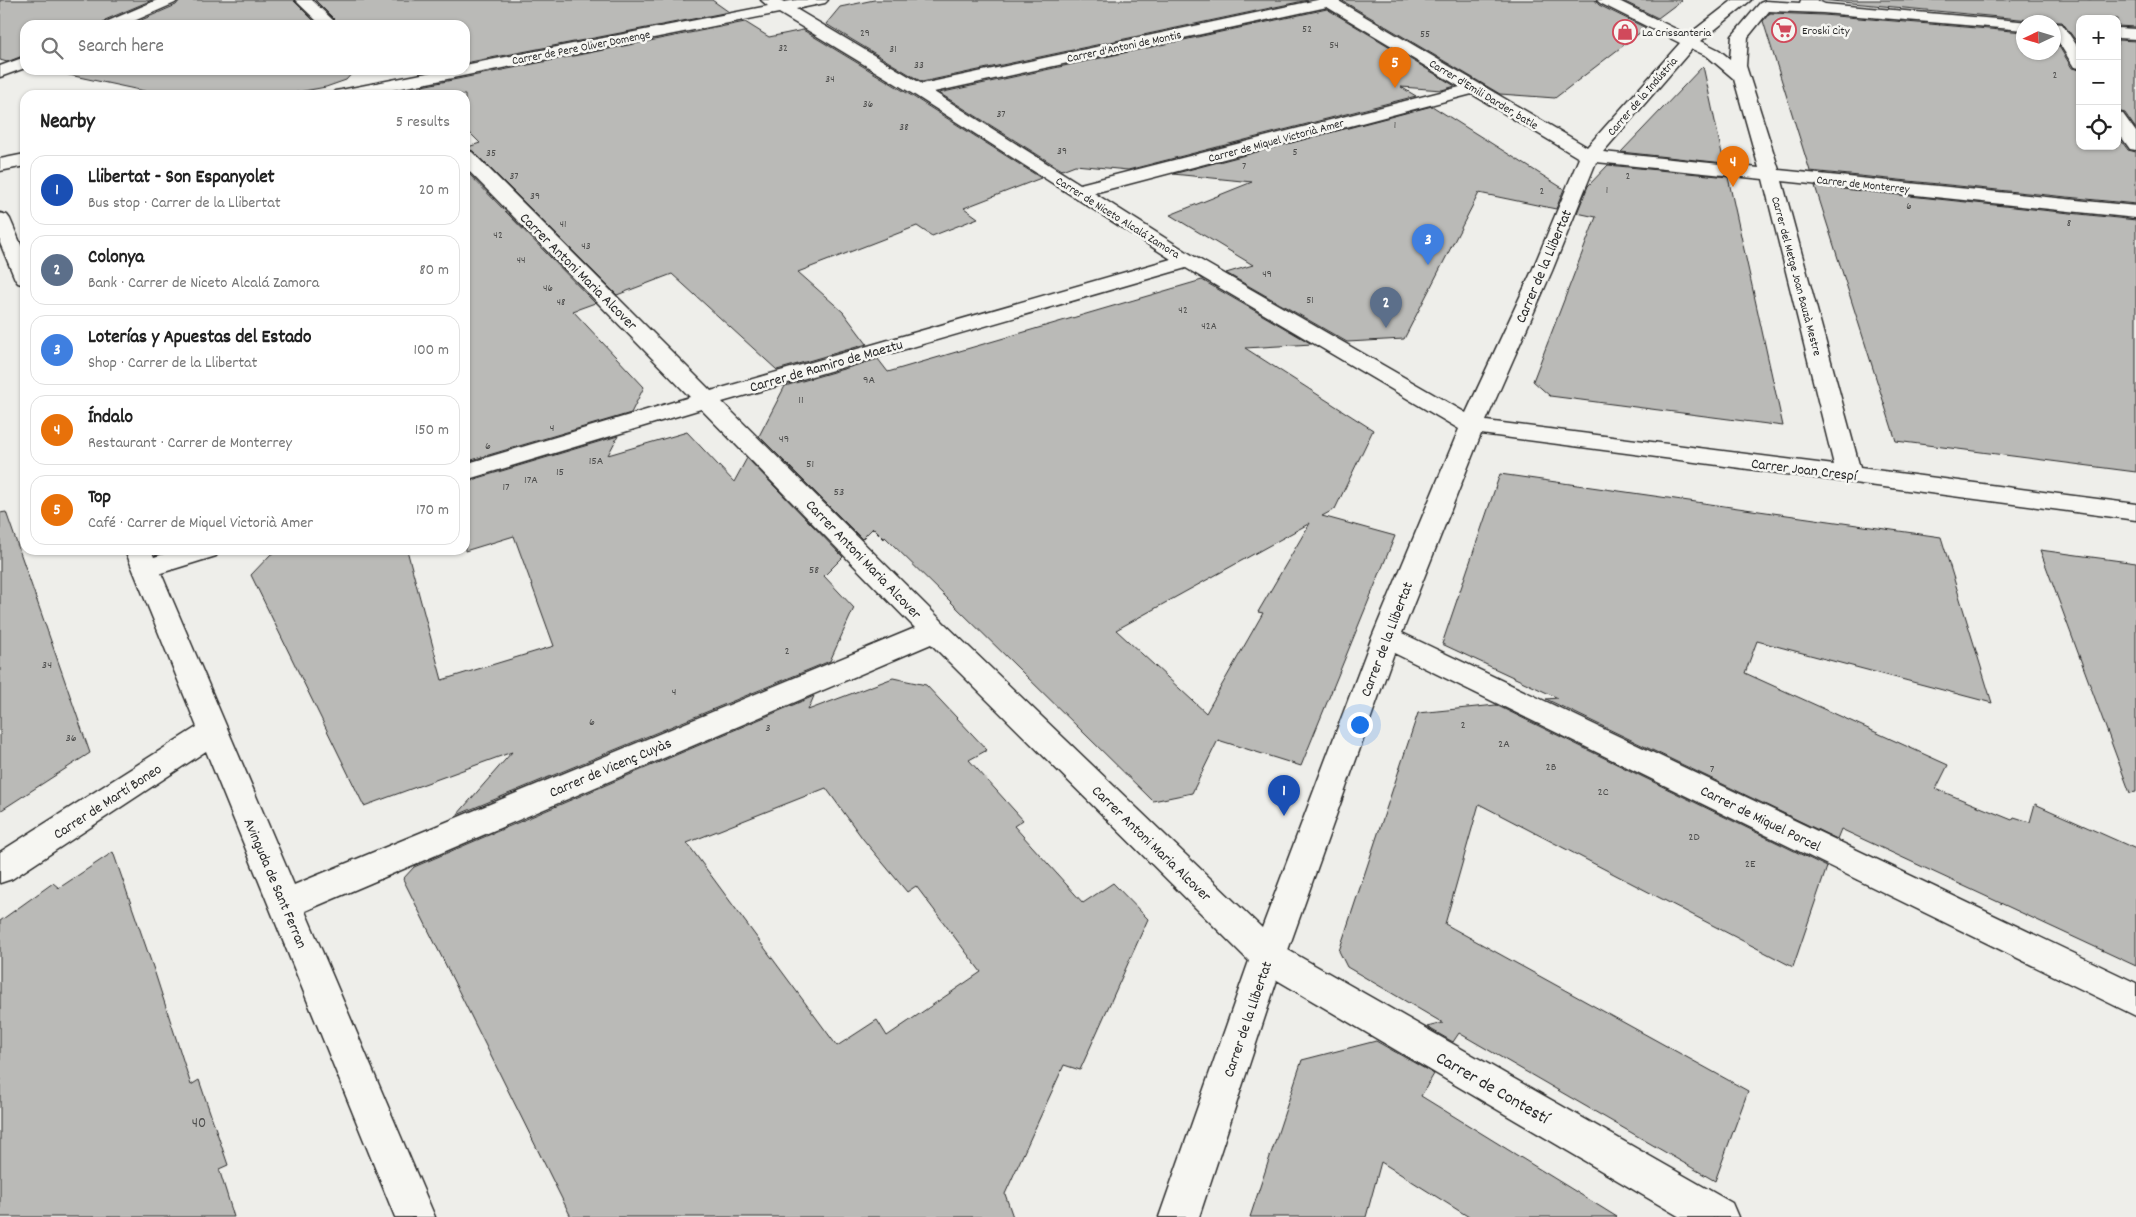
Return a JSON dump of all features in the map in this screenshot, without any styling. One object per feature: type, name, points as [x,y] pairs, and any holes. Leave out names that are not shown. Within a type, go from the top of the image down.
[{"type":"street","points":[[124,20],[170,0]]},
{"type":"street","points":[[303,0],[325,20]]},
{"type":"street","name":"Carrer de Pere Oliver Domenge","points":[[470,74],[775,4],[820,0]]},
{"type":"street","points":[[1605,0],[1713,53],[1742,78]]},
{"type":"street","name":"Carrer de la Indústria","points":[[1589,156],[1690,42],[1743,0]]},
{"type":"street","points":[[1801,0],[1823,8],[2016,24]]},
{"type":"street","name":"Carrer d'Emili Darder, batle","points":[[1328,1],[1589,156]]},
{"type":"street","name":"Carrer d'Antoni de Montis","points":[[919,90],[1328,1]]},
{"type":"street","name":"Carrer de Niceto Alcalá Zamora","points":[[775,4],[919,90],[1188,261],[1472,426]]},
{"type":"street","name":"Carrer del Metge Joan Bauzà Mestre","points":[[1823,8],[1765,6],[1740,36],[1738,66],[1771,175],[1849,475]]},
{"type":"street","points":[[2061,27],[2076,29]]},
{"type":"street","points":[[2121,32],[2136,34]]},
{"type":"street","points":[[2061,36],[2078,60]]},
{"type":"street","points":[[0,72],[20,64]]},
{"type":"street","points":[[383,75],[398,90]]},
{"type":"street","name":"Carrer de Pere Oliver Domenge","points":[[398,90],[464,75]]},
{"type":"street","name":"Carrer de Miquel Victorià Amer","points":[[1077,191],[1475,88]]},
{"type":"street","points":[[2121,124],[2136,145]]},
{"type":"street","name":"Carrer de Monterrey","points":[[1589,156],[2136,212]]},
{"type":"street","name":"Carrer de la Llibertat","points":[[1179,1217],[1268,956],[1386,636],[1472,426],[1542,271],[1589,156]]},
{"type":"street","points":[[0,165],[20,161]]},
{"type":"street","name":"Carrer Antoni Maria Alcover","points":[[470,161],[708,399],[935,631],[1268,956]]},
{"type":"street","points":[[0,219],[20,267]]},
{"type":"street","name":"Carrer de Ramiro de Maeztu","points":[[470,470],[708,399],[1188,261]]},
{"type":"street","name":"Carrer Joan Crespí","points":[[1472,426],[2136,512]]},
{"type":"street","points":[[142,559],[171,555]]},
{"type":"street","name":"Avinguda de Sant Ferran","points":[[142,559],[415,1217]]},
{"type":"street","name":"Carrer de Vicenç Cuyàs","points":[[285,904],[935,631]]},
{"type":"street","name":"Carrer de Miquel Porcel","points":[[1386,636],[2136,1000]]},
{"type":"street","name":"Carrer de Martí Boneo","points":[[0,869],[213,732]]},
{"type":"street","name":"Carrer de Contestí","points":[[1268,956],[1718,1217]]},
{"type":"building","points":[[0,0],[152,0],[105,20],[20,20],[20,57],[7,62],[0,60]]},
{"type":"building","points":[[180,0],[293,0],[313,20],[142,20],[176,5]]},
{"type":"building","points":[[315,0],[712,0],[729,12],[470,62],[470,20],[335,20]]},
{"type":"building","points":[[874,0],[1308,0],[922,82],[826,24],[840,7]]},
{"type":"building","points":[[1341,0],[1595,0],[1599,5],[1646,28],[1555,98],[1500,94]]},
{"type":"building","points":[[1621,0],[1682,0],[1658,18]]},
{"type":"building","points":[[1821,0],[2136,0],[2136,27],[2121,26],[2121,15],[2076,15],[2076,41],[2061,22],[2061,15],[2016,15],[2016,19]]},
{"type":"building","points":[[1327,9],[1455,86],[1442,90],[1401,87],[1416,96],[1128,170],[1075,165],[1062,170],[939,93]]},
{"type":"building","points":[[1770,13],[1823,15],[2016,31],[2016,60],[2061,60],[2061,50],[2072,68],[2076,69],[2076,150],[2121,150],[2121,140],[2128,150],[2136,152],[2136,204],[1810,171],[1763,21]]},
{"type":"building","points":[[745,22],[769,37],[803,30],[912,96],[1041,178],[964,208],[978,218],[932,236],[917,226],[798,272],[843,312],[867,344],[777,370],[672,274],[617,295],[470,150],[470,146],[480,143],[470,133],[470,90],[426,90],[422,86]]},
{"type":"building","points":[[2121,40],[2136,41],[2136,129],[2125,113],[2121,112]]},
{"type":"building","points":[[1703,66],[1724,163],[1621,152]]},
{"type":"building","points":[[69,75],[350,75],[346,80],[310,90],[140,90]]},
{"type":"building","points":[[1432,106],[1564,189],[1556,209],[1479,193],[1404,339],[1347,342],[1226,273],[1253,265],[1170,215],[1252,182],[1173,174]]},
{"type":"building","points":[[1608,165],[1728,177],[1783,426],[1550,396],[1533,381],[1596,217],[1577,213],[1588,186]]},
{"type":"building","points":[[470,175],[595,303],[573,311],[644,387],[631,413],[470,461]]},
{"type":"building","points":[[1815,186],[2136,220],[2136,472],[1896,441]]},
{"type":"building","points":[[1202,280],[1312,344],[1245,348],[1373,430],[1335,509],[1322,516],[1395,536],[1301,766],[1218,740],[1192,793],[1153,801],[885,537],[884,539],[873,528],[862,539],[759,436],[785,386],[878,359],[888,372]],"holes":[[[1310,523],[1258,612],[1263,613],[1206,713],[1116,630]]]},
{"type":"building","points":[[687,432],[734,482],[747,458],[843,557],[824,576],[854,608],[830,661],[457,815],[512,752],[364,806],[251,575],[270,555],[408,555],[442,680],[554,646],[514,536],[470,549],[470,480],[618,436],[608,455]]},
{"type":"building","points":[[1500,474],[1941,537],[1992,703],[1757,641],[1745,673],[1948,765],[1936,789],[2012,820],[2014,817],[2030,822],[2035,804],[2136,849],[2136,966],[1841,829],[1837,839],[1546,699],[1558,698],[1442,644]]},
{"type":"building","points":[[6,512],[90,753],[0,811],[0,513]]},
{"type":"building","points":[[2040,550],[2136,563],[2136,792],[2130,793]]},
{"type":"building","points":[[893,678],[926,685],[987,750],[969,760],[1023,820],[1014,826],[1083,903],[1113,883],[1148,919],[1080,1070],[1064,1065],[1005,1194],[1013,1217],[571,1217],[403,879],[414,867],[814,696],[808,710]],"holes":[[[826,788],[863,839],[907,892],[916,886],[981,972],[887,1036],[877,1020],[837,1046],[687,843]]]},
{"type":"building","points":[[1496,705],[1827,867],[1793,967],[1479,804],[1445,924],[1748,1091],[1715,1181],[1459,1033],[1453,1042],[1427,1027],[1443,1023],[1347,967],[1339,951],[1418,713]]},
{"type":"building","points":[[113,852],[191,1085],[199,1080],[228,1165],[219,1169],[234,1217],[0,1217],[0,921],[53,883],[59,888]]},
{"type":"building","points":[[1376,1041],[1434,1074],[1421,1096],[1617,1217],[1469,1217],[1381,1162],[1366,1217],[1250,1217],[1302,1060]]},
{"type":"place","name":"Eroski City","points":[[1784,30]]},
{"type":"place","name":"La Crissanteria","points":[[1625,32]]},
{"type":"place","name":"Top","points":[[1395,88]]},
{"type":"place","name":"Índalo","points":[[1733,187]]},
{"type":"place","name":"Loterías y Apuestas del Estado","points":[[1428,265]]},
{"type":"place","name":"Colonya","points":[[1386,328]]},
{"type":"place","name":"Llibertat - Son Espanyolet","points":[[1284,816]]}]
